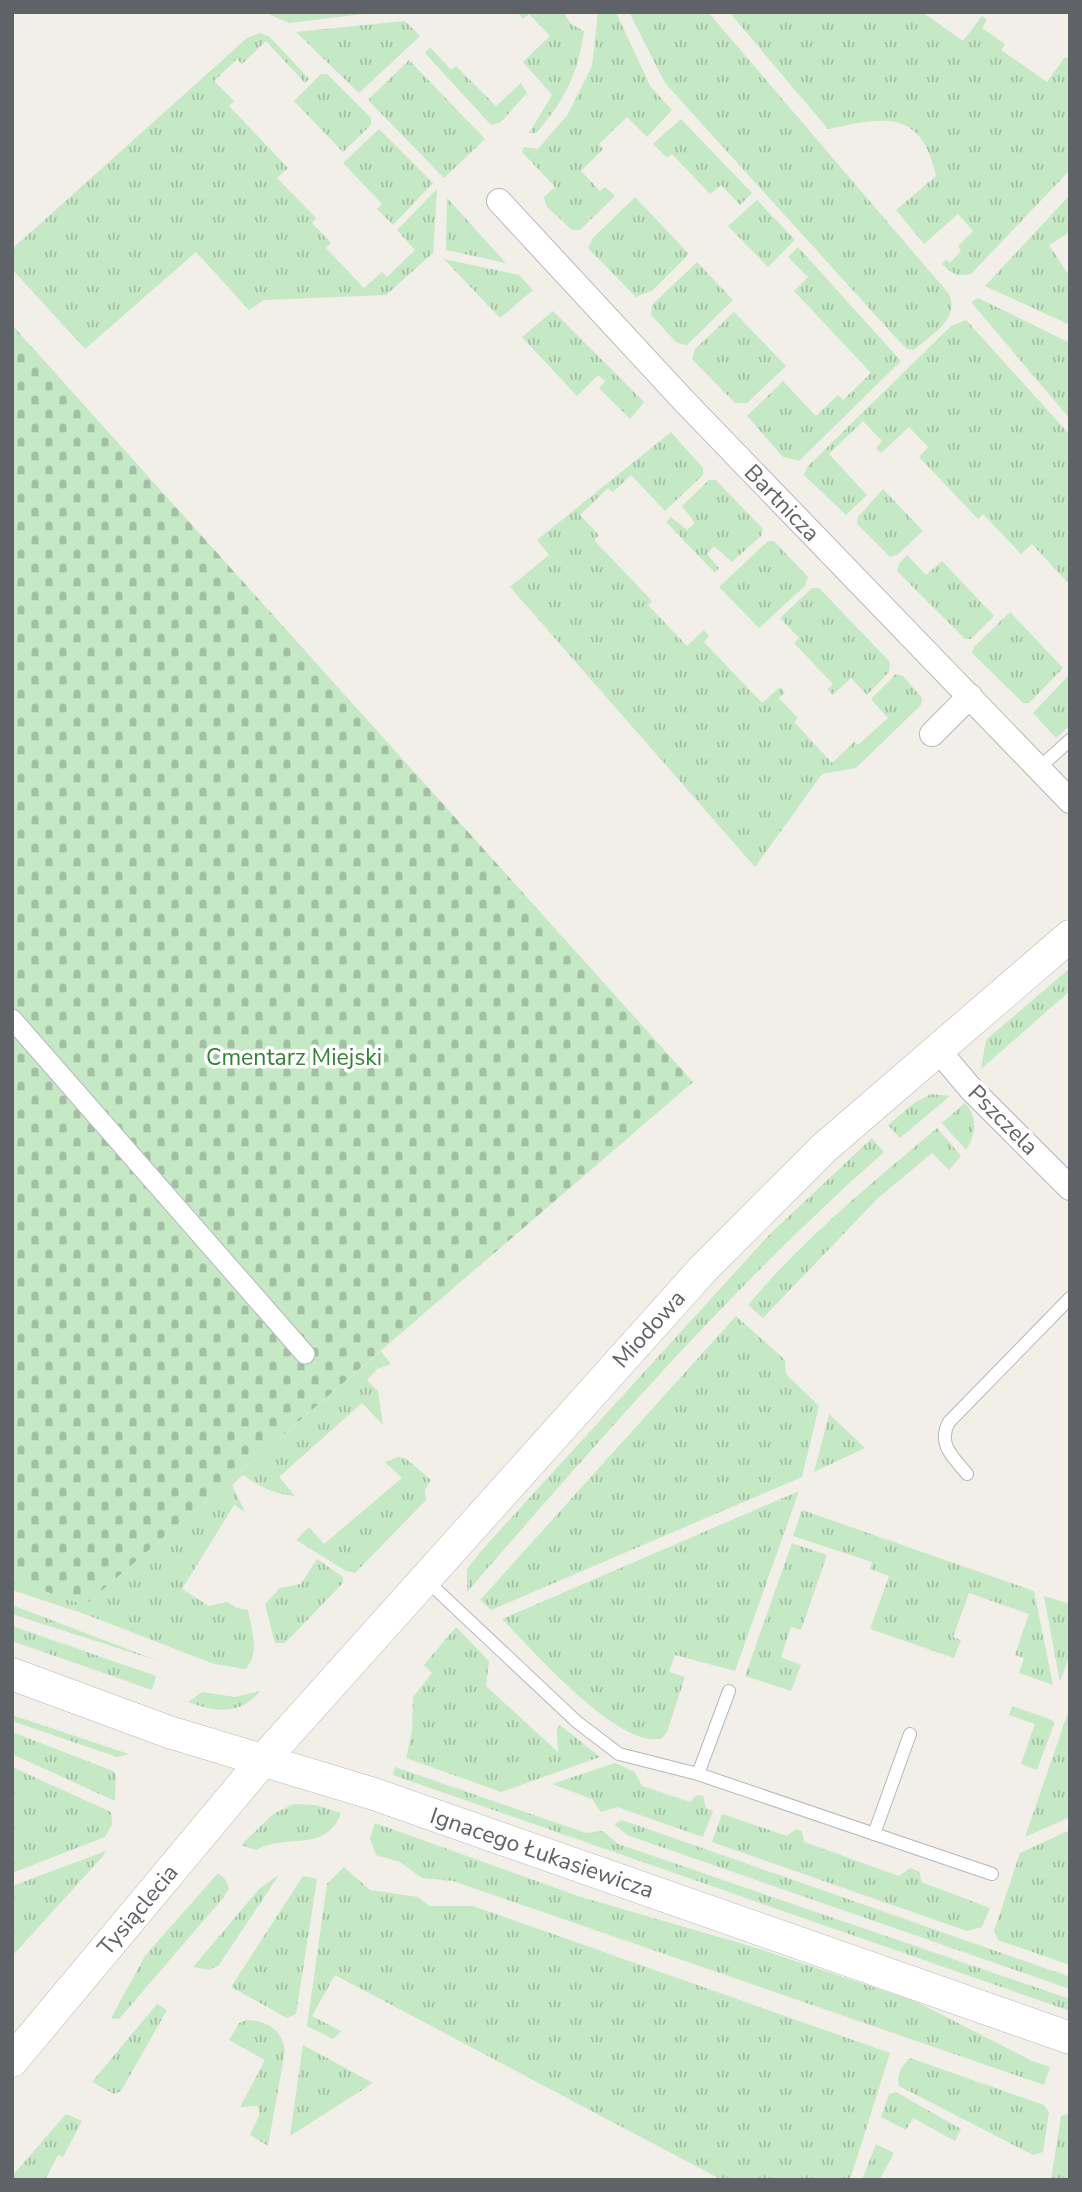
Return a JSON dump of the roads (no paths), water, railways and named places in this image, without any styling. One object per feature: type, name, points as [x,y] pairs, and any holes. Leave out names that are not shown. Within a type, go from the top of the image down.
[{"type":"street","name":"Bartnicza","points":[[499,201],[685,402],[1070,801]]},
{"type":"street","points":[[932,734],[970,696]]},
{"type":"street","name":"Miodowa","points":[[264,1759],[769,1200],[1070,936]]},
{"type":"street","points":[[12,1019],[305,1354]]},
{"type":"street","name":"Pszczela","points":[[938,1050],[971,1089],[1070,1188]]},
{"type":"street","name":"Ignacego Łukasiewicza","points":[[12,1674],[169,1732],[374,1794],[1070,2038]]},
{"type":"street","name":"Tysiąclecia","points":[[12,2061],[264,1759]]},
{"type":"lane","points":[[1039,768],[1070,740]]},
{"type":"lane","points":[[967,1474],[946,1447],[944,1432],[949,1422],[1070,1298]]},
{"type":"lane","points":[[425,1579],[603,1744],[640,1762],[698,1774],[992,1874]]},
{"type":"lane","points":[[698,1774],[729,1691]]},
{"type":"lane","points":[[874,1834],[909,1734]]},
{"type":"park label","name":"Cmentarz Miejski","points":[[294,1057]]}]
